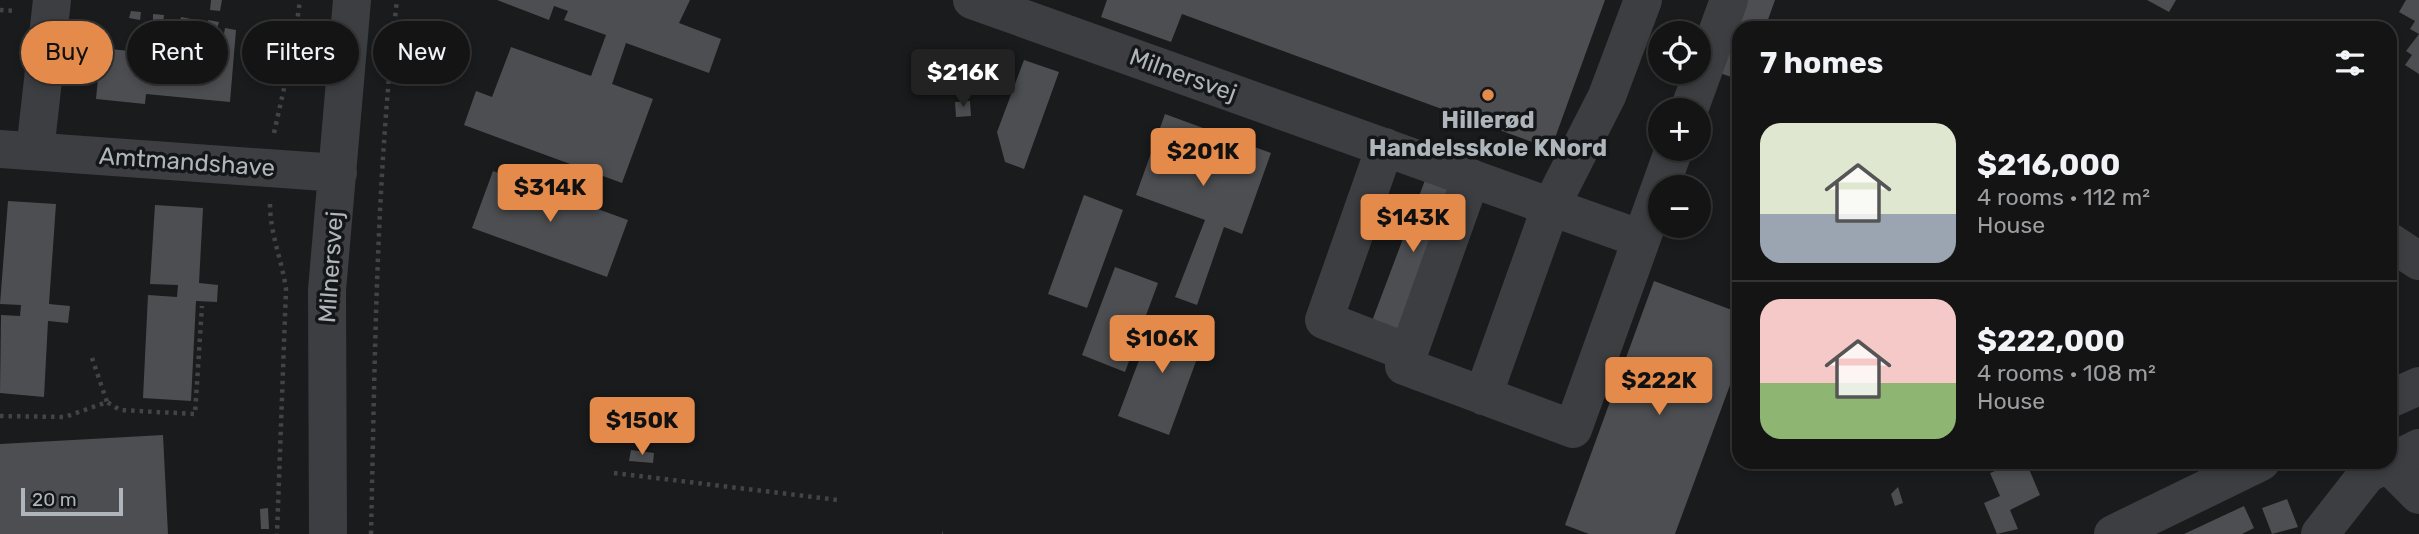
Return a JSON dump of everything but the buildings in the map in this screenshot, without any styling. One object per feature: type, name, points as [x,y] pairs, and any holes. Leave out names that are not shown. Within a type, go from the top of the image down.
[{"type":"street","name":"Amtmandshave","points":[[52,0],[18,150],[338,173]]},
{"type":"street","name":"Milnersvej","points":[[328,534],[327,290],[352,0]]},
{"type":"street","name":"Milnersvej","points":[[972,0],[1641,239]]},
{"type":"street","points":[[1483,396],[1551,206],[1607,96],[1643,0]]},
{"type":"street","points":[[1693,98],[1729,0]]},
{"type":"street","points":[[1385,147],[1324,320],[1409,353]]},
{"type":"street","points":[[1471,178],[1404,366],[1573,429],[1670,161]]},
{"type":"street","points":[[2397,247],[2419,261]]},
{"type":"street","points":[[2397,396],[2419,386]]},
{"type":"street","points":[[2403,456],[2419,495]]},
{"type":"street","points":[[2113,534],[2247,469]]},
{"type":"street","points":[[2320,534],[2367,474],[2377,469]]},
{"type":"path","points":[[277,534],[286,289],[282,259],[270,228],[270,168],[274,128],[292,55],[300,0]]},
{"type":"path","points":[[371,534],[375,332],[391,49],[397,0]]},
{"type":"path","points":[[92,358],[107,402],[120,410],[195,414],[202,306]]},
{"type":"path","points":[[0,416],[65,417],[107,402]]},
{"type":"path","points":[[614,473],[838,500]]},
{"type":"place","name":"Hillerød Handelsskole KNord","points":[[1488,95]]}]
